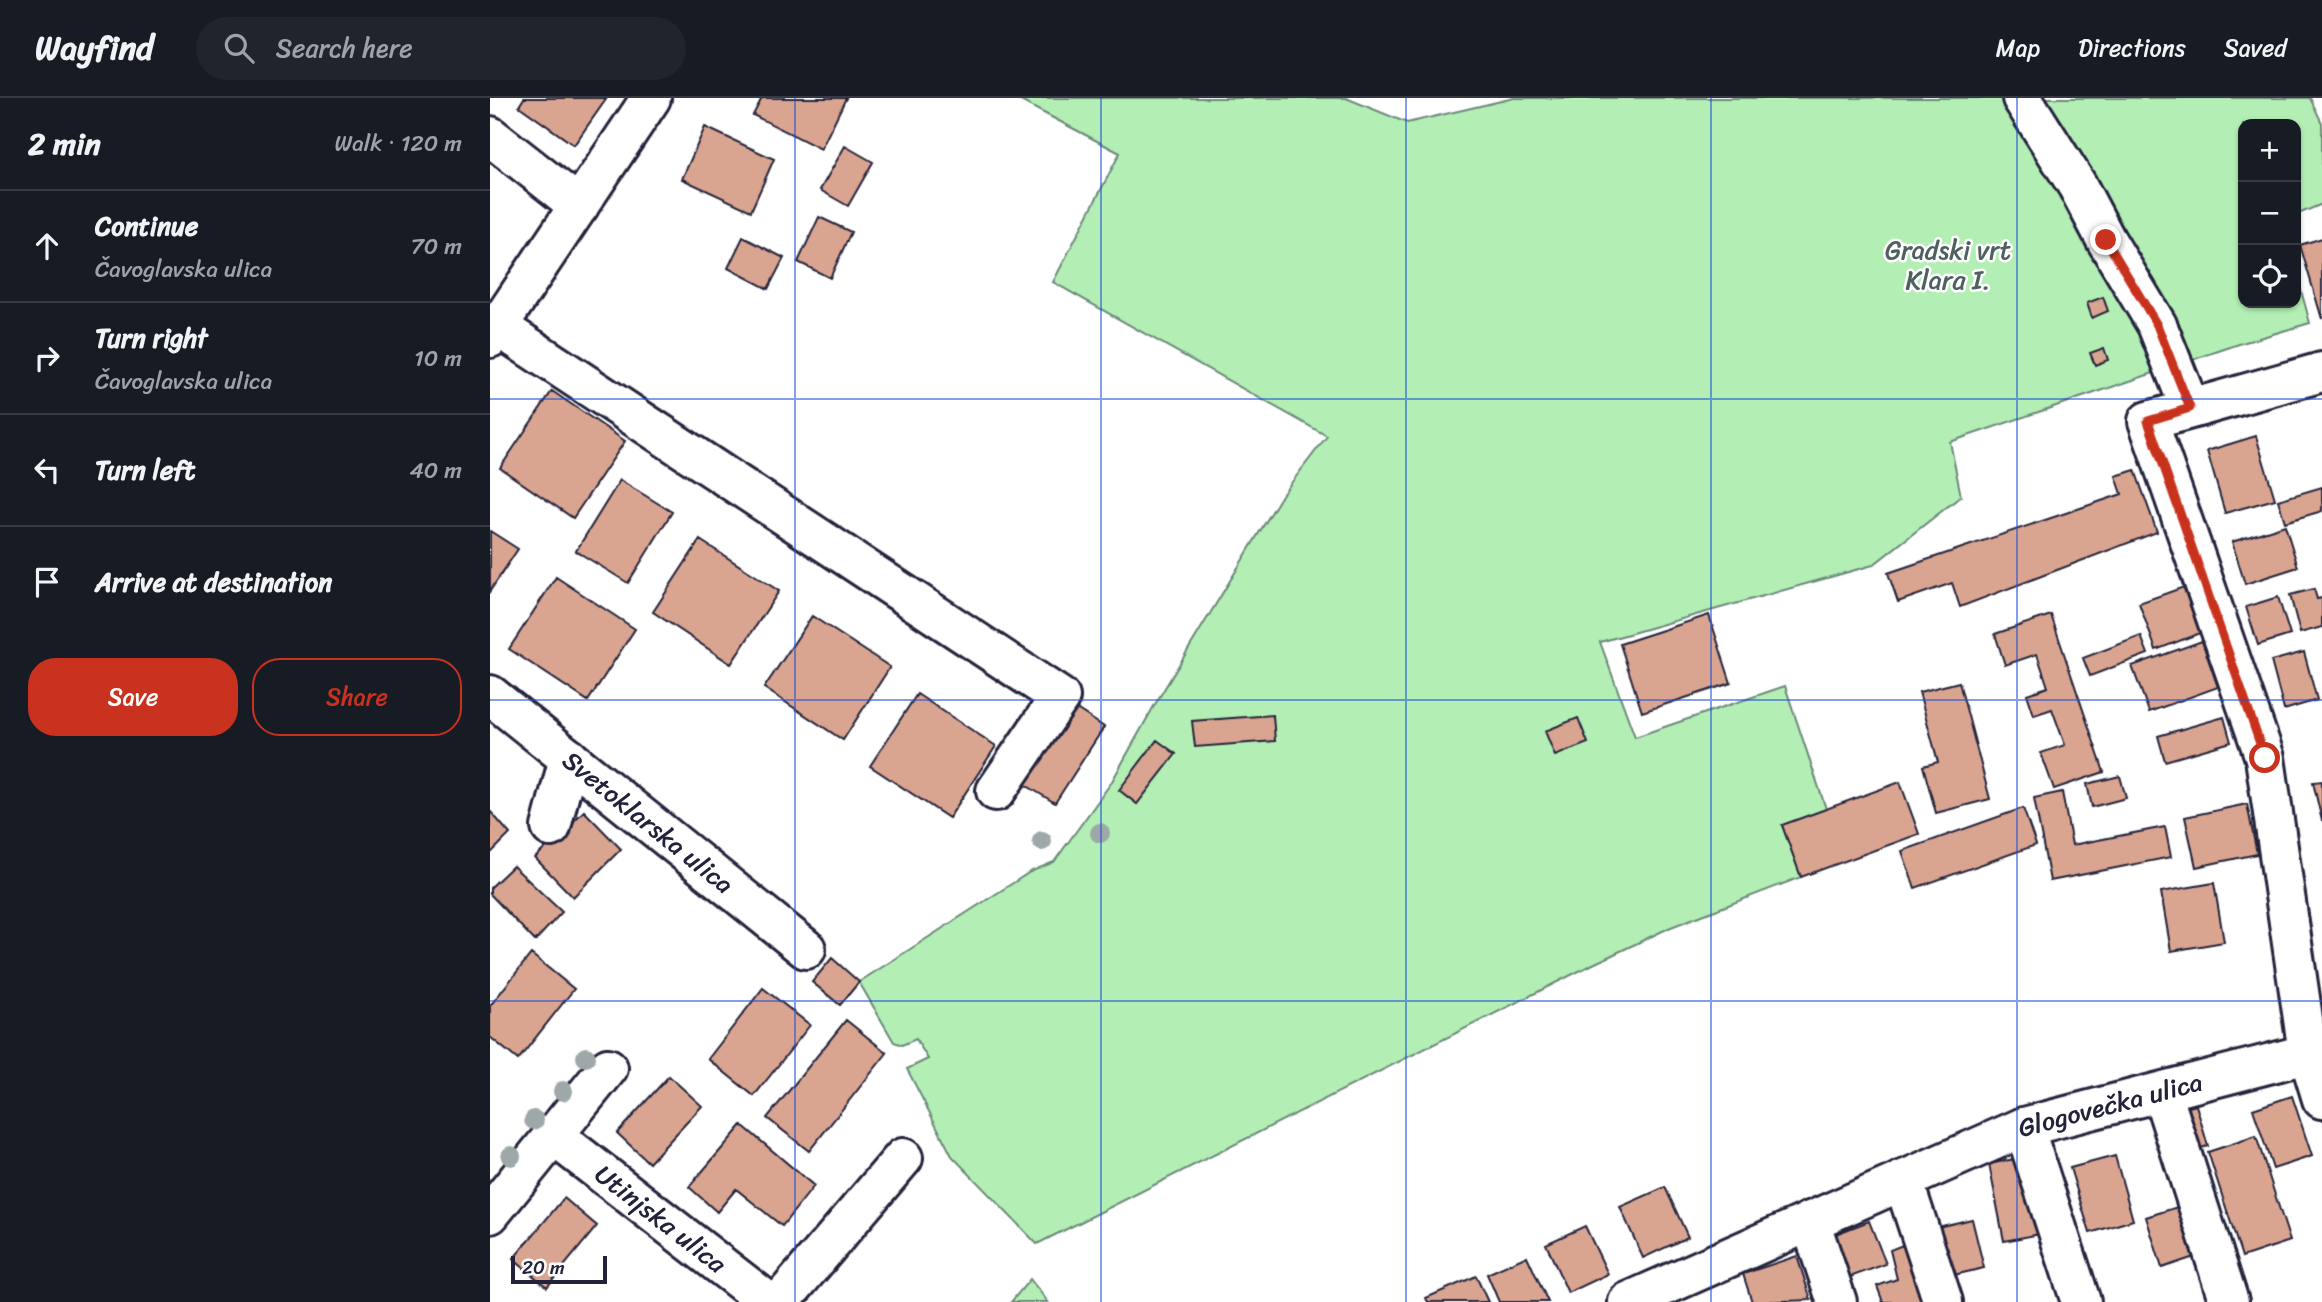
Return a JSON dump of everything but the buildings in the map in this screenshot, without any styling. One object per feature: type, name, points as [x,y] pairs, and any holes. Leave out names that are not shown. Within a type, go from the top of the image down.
[{"type":"street","points":[[651,98],[494,332],[1060,696],[996,792]]},
{"type":"street","points":[[2022,98],[2077,185],[2111,250],[2157,325],[2190,408]]},
{"type":"street","points":[[490,136],[579,206]]},
{"type":"street","points":[[2322,372],[2148,421],[2265,758],[2322,1099]]},
{"type":"street","name":"Svetoklarska ulica","points":[[490,695],[806,949]]},
{"type":"street","points":[[551,827],[569,758]]},
{"type":"street","name":"Glogovečka ulica","points":[[1628,1302],[2024,1127],[2315,1051]]},
{"type":"street","points":[[490,1214],[608,1068]]},
{"type":"street","points":[[2162,1093],[2229,1302]]},
{"type":"street","points":[[2024,1127],[2081,1302]]},
{"type":"street","name":"Utinjska ulica","points":[[554,1136],[768,1302]]},
{"type":"street","points":[[780,1302],[903,1158]]},
{"type":"street","points":[[1903,1180],[1943,1302]]},
{"type":"street","points":[[1810,1221],[1838,1302]]},
{"type":"green space","name":"Gradski vrt Klara I.","points":[[1015,98],[1346,98],[1407,123],[1514,98],[2310,98],[2322,123],[2322,204],[2301,213],[2301,119],[2238,119],[2238,308],[2301,308],[2301,290],[2310,323],[2242,343],[1950,442],[1961,496],[1873,565],[1600,642],[1635,737],[1785,686],[1826,809],[1782,825],[1801,877],[1671,927],[1589,966],[1037,1244],[952,1156],[907,1069],[928,1059],[916,1039],[902,1045],[894,1042],[859,982],[1030,872],[1054,862],[1111,783],[1154,706],[1282,495],[1327,436],[1053,282],[1120,153]]},
{"type":"green space","points":[[1030,1279],[1048,1302],[1011,1302]]},
{"type":"route","points":[[2106,240],[2157,325],[2190,408],[2148,421],[2265,758]]}]
